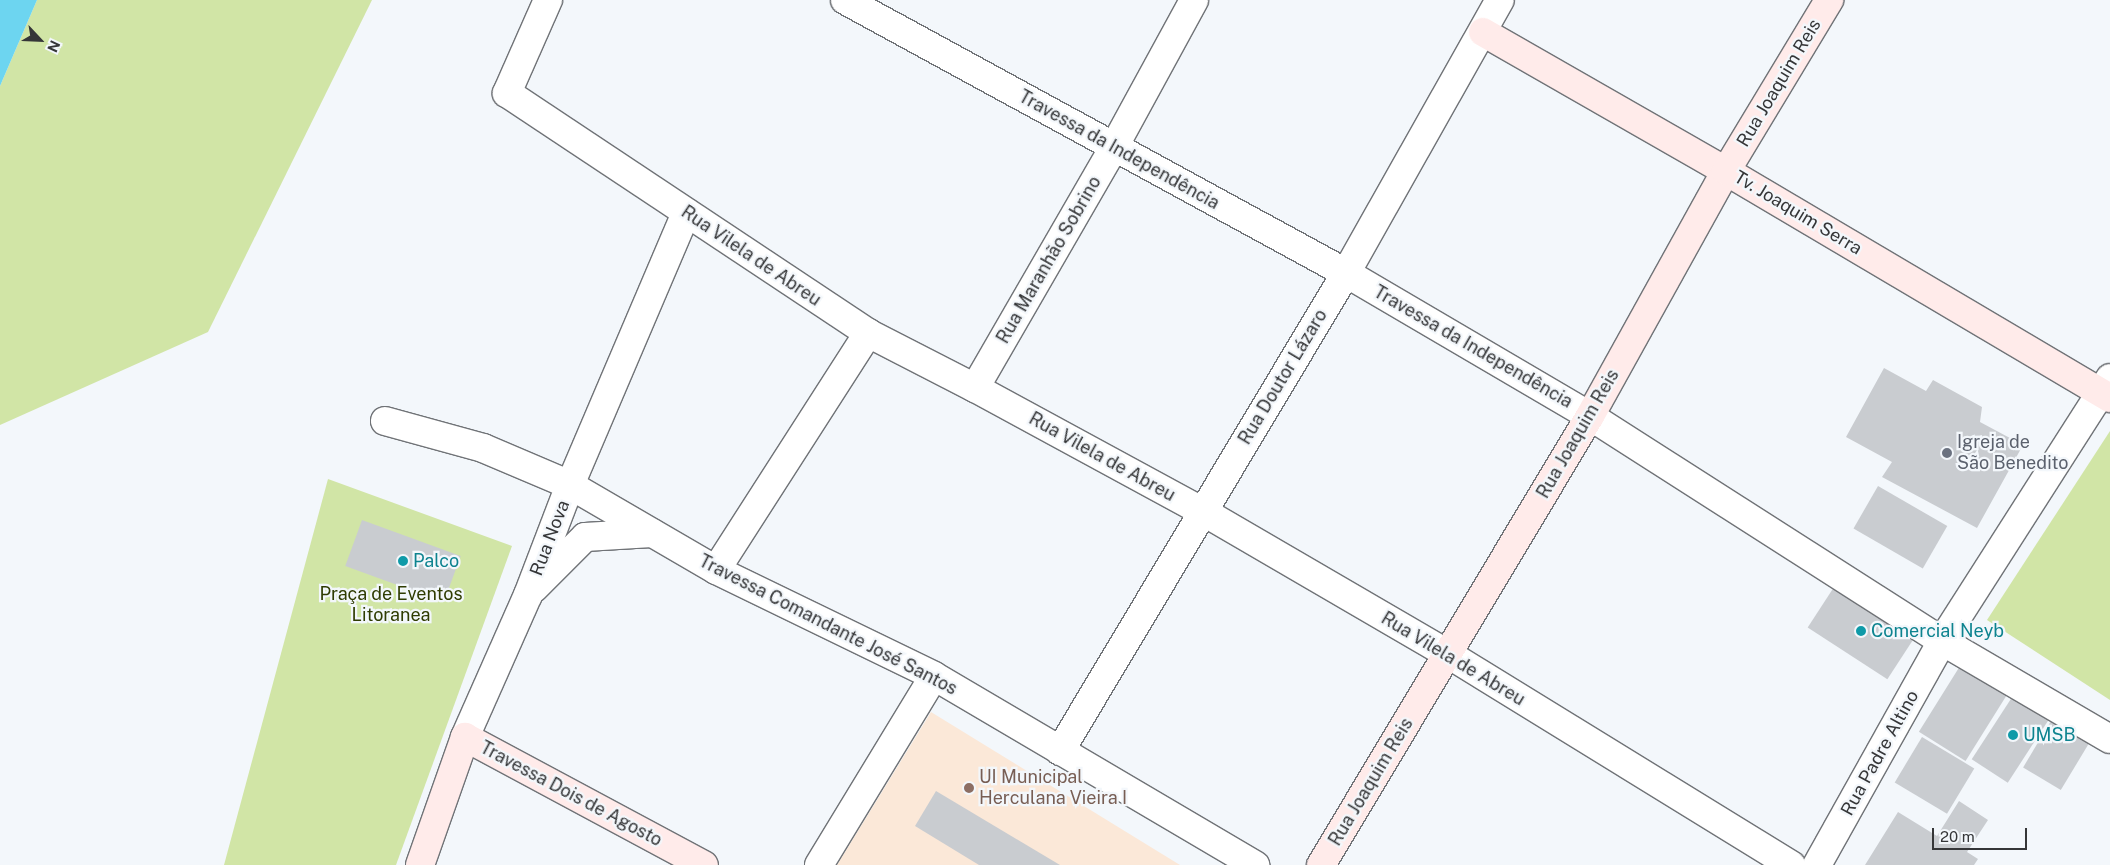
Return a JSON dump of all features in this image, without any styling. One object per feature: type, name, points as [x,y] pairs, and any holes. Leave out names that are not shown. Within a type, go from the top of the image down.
[{"type":"street","name":"Rua Vilela de Abreu","points":[[548,0],[507,93],[868,333],[975,388],[1202,511],[1448,654],[1791,865]]},
{"type":"street","name":"Travessa da Independência","points":[[845,0],[1346,273],[1590,416],[1942,641],[2110,739]]},
{"type":"street","name":"Rua Maranhão Sobrino","points":[[975,388],[1114,147],[1194,0]]},
{"type":"street","name":"Rua Doutor Lázaro","points":[[1060,751],[1346,273],[1500,0]]},
{"type":"street","name":"Rua Joaquim Reis","points":[[1321,865],[1590,416],[1726,170],[1829,0]]},
{"type":"street","name":"Tv. Joaquim Serra","points":[[1483,32],[2107,390]]},
{"type":"street","name":"Rua Nova","points":[[420,865],[465,737],[528,595],[570,485],[686,213]]},
{"type":"street","points":[[716,570],[868,333]]},
{"type":"street","name":"Rua Padre Altino","points":[[1818,865],[1942,641],[2107,390]]},
{"type":"street","name":"Travessa Comandante José Santos","points":[[385,421],[483,448],[570,485],[716,570],[934,676],[1255,865]]},
{"type":"street","points":[[528,595],[585,537],[652,533]]},
{"type":"street","points":[[819,865],[934,676]]},
{"type":"street","name":"Travessa Dois de Agosto","points":[[465,737],[704,865]]},
{"type":"shaded area","name":"UI Municipal Herculana Vieira I","points":[[931,712],[1180,865],[837,865]]},
{"type":"green space","points":[[37,0],[372,0],[208,332],[0,425],[0,86]]},
{"type":"green space","points":[[2110,431],[2110,700],[1987,620]]},
{"type":"green space","name":"Praça de Eventos Litoranea","points":[[328,479],[512,546],[396,865],[224,865]]},
{"type":"water","points":[[0,0],[37,0],[0,86]]},
{"type":"building","name":"Igreja de São Benedito","points":[[1884,368],[1926,391],[1933,380],[1982,407],[1980,422],[2023,445],[1977,528],[1882,477],[1892,462],[1846,437]]},
{"type":"building","points":[[1878,486],[1947,526],[1923,568],[1854,528]]},
{"type":"building","name":"Palco","points":[[362,520],[461,556],[444,602],[345,566]]},
{"type":"building","name":"Comercial Neyb","points":[[1836,584],[1916,636],[1887,679],[1808,628]]},
{"type":"building","points":[[1965,658],[2012,687],[1966,761],[1919,732]]},
{"type":"building","name":"UMSB","points":[[2018,688],[2054,711],[2008,783],[1972,759]]},
{"type":"building","points":[[2054,716],[2092,739],[2061,790],[2023,767]]},
{"type":"building","points":[[1922,737],[1974,768],[1947,814],[1895,782]]},
{"type":"building","points":[[936,791],[1060,865],[979,865],[915,826]]},
{"type":"building","points":[[1959,801],[1988,820],[1967,852],[1978,859],[1974,865],[1865,865],[1898,812],[1937,836]]},
{"type":"place","name":"Igreja de São Benedito","points":[[1947,453]]},
{"type":"place","name":"Palco","points":[[403,561]]},
{"type":"place","name":"Comercial Neyb","points":[[1861,631]]},
{"type":"place","name":"UMSB","points":[[2013,735]]},
{"type":"place","name":"UI Municipal Herculana Vieira I","points":[[969,788]]}]
